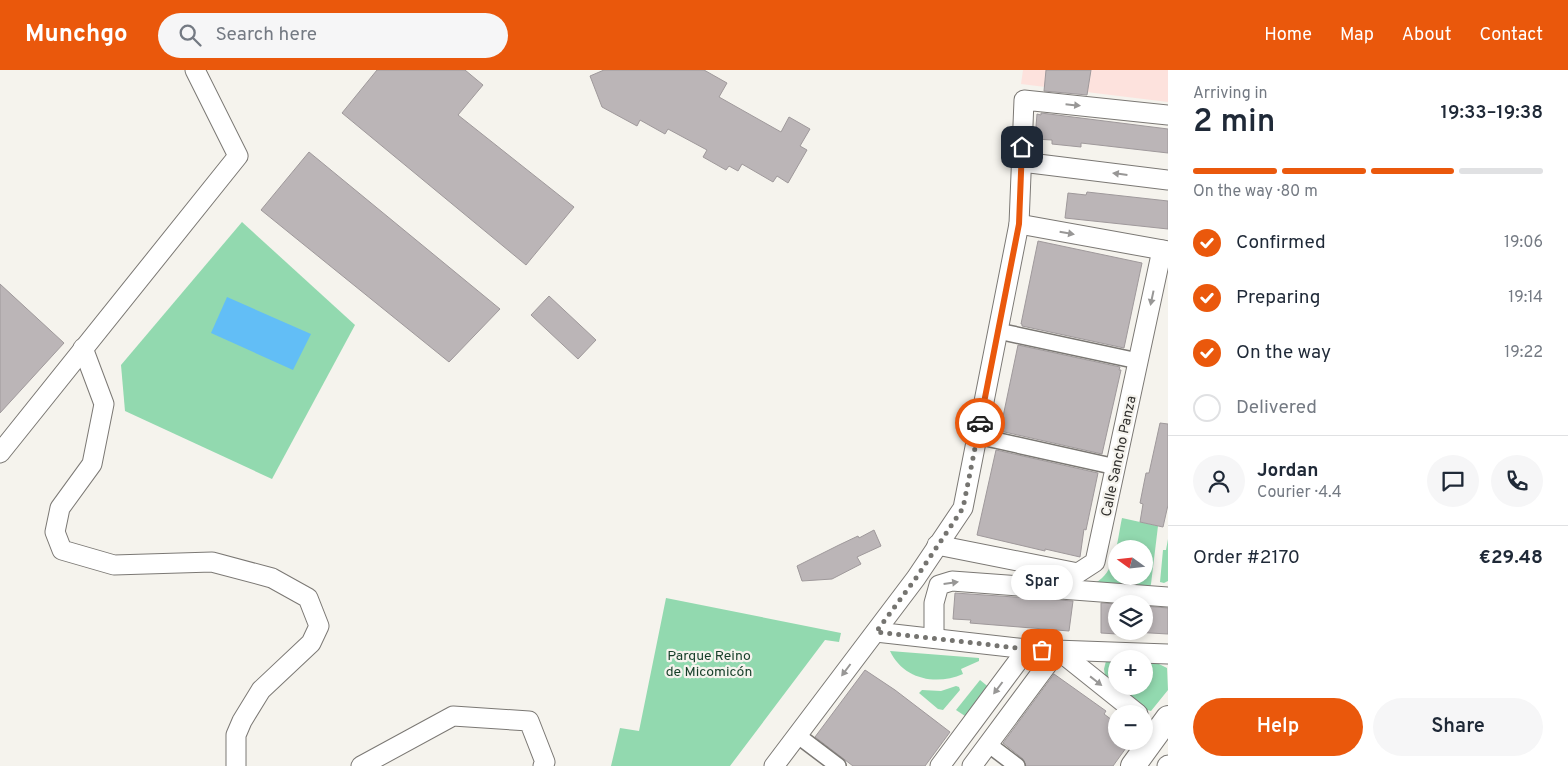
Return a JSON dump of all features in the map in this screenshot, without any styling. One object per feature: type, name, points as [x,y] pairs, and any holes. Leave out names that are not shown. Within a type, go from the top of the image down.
[{"type":"street","points":[[0,453],[238,156],[195,70]]},
{"type":"street","points":[[774,766],[916,578],[963,508],[1019,224],[1024,100],[1168,115]]},
{"type":"street","points":[[1022,162],[1168,180]]},
{"type":"street","name":"Calle Sancho Panza","points":[[937,545],[1078,573],[1095,562],[1138,361],[1165,250],[1019,224]]},
{"type":"street","points":[[998,331],[1138,361]]},
{"type":"street","points":[[83,348],[104,404],[92,464],[60,508],[55,532],[62,550],[114,564],[212,562],[272,578],[308,598],[319,626],[310,642],[261,690],[242,721],[236,735],[236,766]]},
{"type":"street","points":[[978,436],[1116,467]]},
{"type":"street","points":[[934,638],[934,603],[939,585],[952,581],[1168,598]]},
{"type":"street","points":[[876,632],[1027,649],[1168,654]]},
{"type":"street","points":[[940,766],[1027,649]]},
{"type":"street","points":[[1058,650],[1127,705]]},
{"type":"street","points":[[972,766],[1058,650]]},
{"type":"street","points":[[361,766],[453,716],[529,721],[545,762],[544,766]]},
{"type":"street","points":[[1133,766],[1157,722]]},
{"type":"street","points":[[797,735],[838,766]]},
{"type":"street","points":[[988,744],[1017,766]]},
{"type":"shaded area","points":[[1023,70],[1168,70],[1168,102],[1021,84]]},
{"type":"green space","points":[[242,222],[355,325],[272,479],[125,411],[121,365]]},
{"type":"green space","points":[[1122,518],[1158,526],[1153,567],[1153,540],[1118,540]]},
{"type":"green space","points":[[1168,539],[1168,581],[1164,583],[1160,582],[1163,550],[1166,550]]},
{"type":"green space","points":[[1108,571],[1108,585],[1151,585],[1150,587],[1088,586],[1099,581]]},
{"type":"green space","name":"Parque Reino de Micomicón","points":[[666,598],[841,633],[839,642],[825,640],[730,766],[611,766],[620,728],[639,731]]},
{"type":"green space","points":[[890,651],[979,658],[979,661],[961,669],[963,674],[953,678],[921,678],[903,668]]},
{"type":"green space","points":[[1106,661],[1108,661],[1108,678],[1105,676],[1104,669]]},
{"type":"green space","points":[[1153,663],[1167,668],[1168,690],[1153,709],[1153,705],[1139,705],[1128,695],[1153,695]]},
{"type":"green space","points":[[980,680],[991,689],[968,718],[956,710]]},
{"type":"green space","points":[[956,686],[960,690],[943,710],[938,709],[919,693],[922,690],[941,691]]},
{"type":"water","points":[[227,297],[311,334],[293,370],[211,333]]},
{"type":"building","points":[[377,70],[465,70],[483,85],[458,115],[574,207],[526,265],[342,113]]},
{"type":"building","points":[[604,70],[704,70],[727,83],[719,97],[781,132],[789,117],[810,129],[800,146],[807,150],[788,183],[777,176],[773,182],[742,164],[738,171],[729,166],[726,170],[703,157],[707,150],[668,129],[665,134],[640,120],[637,126],[602,107],[590,76]]},
{"type":"building","points":[[1046,70],[1091,70],[1087,95],[1044,91]]},
{"type":"building","points":[[1041,113],[1168,129],[1168,153],[1081,143],[1081,147],[1052,144],[1052,140],[1035,139],[1037,114],[1041,115]]},
{"type":"building","points":[[309,152],[500,309],[449,362],[261,210]]},
{"type":"building","points":[[1087,192],[1168,201],[1168,229],[1065,218],[1068,193],[1086,195]]},
{"type":"building","points":[[1038,241],[1142,263],[1124,348],[1022,326]]},
{"type":"building","points":[[0,284],[64,343],[0,413]]},
{"type":"building","points":[[549,296],[596,340],[578,359],[531,315]]},
{"type":"building","points":[[1018,345],[1120,367],[1119,370],[1121,370],[1102,454],[1000,431]]},
{"type":"building","points":[[1160,423],[1168,424],[1168,505],[1163,527],[1140,522],[1143,504],[1140,503],[1146,473],[1149,473]]},
{"type":"building","points":[[996,450],[1098,473],[1086,530],[1084,529],[1080,557],[977,535]]},
{"type":"building","points":[[874,530],[881,546],[857,557],[861,564],[832,579],[802,581],[797,566]]},
{"type":"building","points":[[955,593],[1073,601],[1069,631],[970,623],[971,620],[953,619]]},
{"type":"building","points":[[1101,603],[1108,603],[1108,633],[1101,633]]},
{"type":"building","points":[[1153,607],[1168,608],[1168,634],[1153,633]]},
{"type":"building","points":[[865,670],[895,690],[950,732],[925,766],[853,766],[815,737]]},
{"type":"building","points":[[1054,674],[1106,711],[1104,714],[1108,717],[1108,750],[1125,750],[1113,766],[1026,766],[1023,759],[1003,743]]},
{"type":"way so far","points":[[980,423],[963,508],[916,578],[876,632],[1042,650]]},
{"type":"place","name":"Spar","points":[[1042,650]]},
{"type":"route","points":[[980,423],[1019,224],[1022,147]]}]
